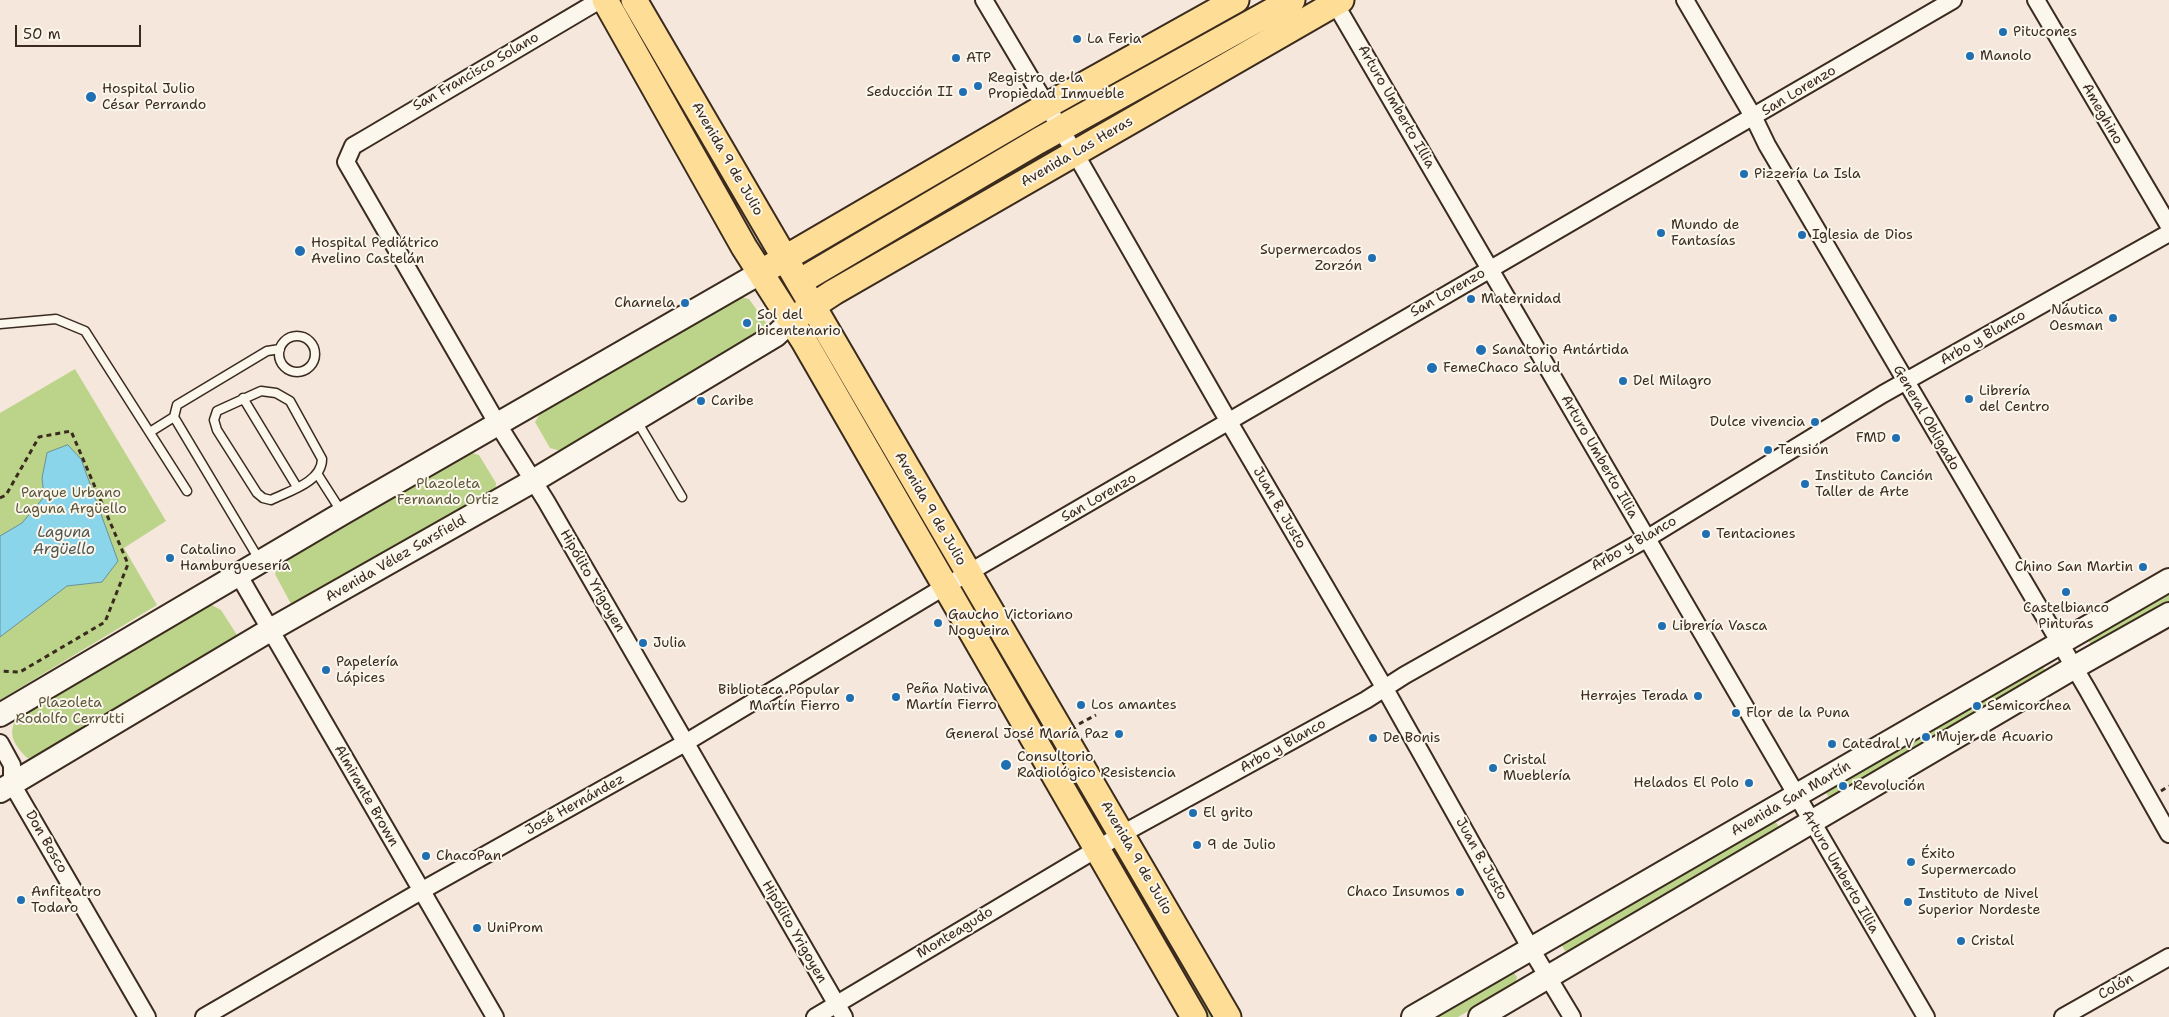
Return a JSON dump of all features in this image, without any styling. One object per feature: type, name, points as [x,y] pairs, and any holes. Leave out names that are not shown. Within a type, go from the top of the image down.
[{"type":"main road","name":"Avenida 9 de Julio","points":[[606,0],[760,273],[791,320],[1194,1017]]},
{"type":"main road","name":"Avenida 9 de Julio","points":[[634,0],[813,305],[967,574],[1122,834],[1228,1017]]},
{"type":"main road","points":[[0,715],[497,423],[785,259],[1046,106],[1236,0]]},
{"type":"main road","name":"Avenida Las Heras","points":[[799,282],[1060,130],[1292,0]]},
{"type":"main road","name":"Avenida Las Heras","points":[[813,305],[1337,1]]},
{"type":"main road","name":"Avenida Vélez Sarsfield","points":[[6,788],[270,630],[533,481],[776,335],[791,320],[813,305]]},
{"type":"main road","name":"Avenida San Martín","points":[[1413,1017],[2169,580]]},
{"type":"main road","name":"Avenida San Martín","points":[[1480,1017],[2073,668],[2169,614]]},
{"type":"street","name":"San Francisco Solano","points":[[353,146],[432,97],[600,0]]},
{"type":"street","name":"Juan B. Justo","points":[[984,0],[1075,153],[1384,687],[1531,949],[1572,1017]]},
{"type":"street","name":"General Obligado","points":[[1685,0],[1754,118],[1767,145],[2169,834]]},
{"type":"street","name":"San Lorenzo","points":[[944,587],[1490,269],[1754,118],[1953,0]]},
{"type":"street","name":"Ameghino","points":[[2036,0],[2169,226]]},
{"type":"street","name":"Arturo Umberto Illia","points":[[1337,1],[1646,539],[1926,1017]]},
{"type":"street","name":"Hipólito Yrigoyen","points":[[353,146],[346,162],[840,1011]]},
{"type":"street","name":"Arbo y Blanco","points":[[1096,849],[1366,700],[1384,687],[1646,539],[1906,382],[2169,233]]},
{"type":"street","name":"Almirante Brown","points":[[238,574],[495,1017]]},
{"type":"street","name":"José Hernández","points":[[204,1017],[421,891],[685,743],[944,587]]},
{"type":"street","name":"Don Bosco","points":[[0,743],[12,765],[6,788],[147,1017]]},
{"type":"street","name":"Monteagudo","points":[[814,1017],[840,1011],[1096,849]]},
{"type":"street","name":"Colón","points":[[2063,1017],[2169,957]]},
{"type":"lane","points":[[0,324],[56,319],[85,331],[187,491]]},
{"type":"lane","points":[[293,337],[305,338],[314,347],[315,359],[308,369],[296,372],[285,367],[281,362],[280,350],[282,344],[293,337]]},
{"type":"lane","points":[[260,561],[174,418],[177,405],[267,351],[280,350]]},
{"type":"lane","points":[[261,392],[276,394],[290,401],[322,459],[322,466],[318,475],[271,500],[263,498],[217,430],[214,420],[218,411],[261,392]]},
{"type":"lane","points":[[244,398],[297,487]]},
{"type":"lane","points":[[150,432],[174,418]]},
{"type":"lane","points":[[636,419],[682,497]]},
{"type":"lane","points":[[318,475],[343,513]]},
{"type":"path","points":[[0,498],[6,495],[39,437],[71,431],[128,564],[105,622],[20,672],[0,671]]},
{"type":"path","points":[[1076,725],[1096,715]]},
{"type":"path","points":[[2160,791],[2169,786]]},
{"type":"green space","points":[[637,26],[756,239],[751,242],[632,28]]},
{"type":"green space","points":[[1027,129],[1030,134],[816,259],[813,253]]},
{"type":"green space","points":[[1038,155],[1045,160],[835,277],[836,273]]},
{"type":"green space","points":[[734,295],[749,299],[766,323],[762,338],[568,453],[550,448],[535,422],[544,407]]},
{"type":"green space","name":"Parque Urbano Laguna Argüello","points":[[75,369],[166,521],[124,548],[157,605],[0,700],[0,413]]},
{"type":"green space","name":"Plazoleta Fernando Ortiz","points":[[466,451],[479,455],[496,483],[495,494],[304,606],[291,604],[275,574],[279,562]]},
{"type":"green space","points":[[2169,593],[2169,608],[2095,651],[2088,640]]},
{"type":"green space","name":"Plazoleta Rodolfo Cerrutti","points":[[208,603],[221,610],[237,635],[233,646],[41,757],[27,758],[17,747],[12,732],[18,713]]},
{"type":"green space","points":[[979,609],[1098,821],[1090,824],[972,614]]},
{"type":"green space","points":[[2041,663],[2045,670],[2043,678],[1836,800],[1829,798],[1825,791]]},
{"type":"green space","points":[[1774,819],[1779,827],[1774,833],[1571,953],[1565,951],[1561,944]]},
{"type":"green space","points":[[1136,879],[1213,1017],[1206,1017],[1130,882]]},
{"type":"green space","points":[[1512,970],[1517,977],[1515,984],[1458,1017],[1424,1017]]},
{"type":"water","name":"Laguna Argüello","points":[[68,445],[81,459],[118,561],[102,582],[67,586],[0,637],[0,536],[22,523],[44,497],[42,478],[47,453]]},
{"type":"place","name":"Pitucones","points":[[2003,32]]},
{"type":"place","name":"La Feria","points":[[1077,39]]},
{"type":"place","name":"Manolo","points":[[1970,56]]},
{"type":"place","name":"ATP","points":[[956,58]]},
{"type":"place","name":"Registro de la Propiedad Inmueble","points":[[978,86]]},
{"type":"place","name":"Seducción II","points":[[963,92]]},
{"type":"place","name":"Hospital Julio César Perrando","points":[[91,97]]},
{"type":"place","name":"Pizzería La Isla","points":[[1744,174]]},
{"type":"place","name":"Mundo de Fantasías","points":[[1661,233]]},
{"type":"place","name":"Iglesia de Dios","points":[[1802,235]]},
{"type":"place","name":"Hospital Pediátrico Avelino Castelán","points":[[300,251]]},
{"type":"place","name":"Supermercados Zorzón","points":[[1372,258]]},
{"type":"place","name":"Maternidad","points":[[1471,299]]},
{"type":"place","name":"Charnela","points":[[685,303]]},
{"type":"place","name":"Náutica Oesman","points":[[2113,318]]},
{"type":"place","name":"Sol del bicentenario","points":[[747,323]]},
{"type":"place","name":"Sanatorio Antártida","points":[[1481,350]]},
{"type":"place","name":"FemeChaco Salud","points":[[1432,368]]},
{"type":"place","name":"Del Milagro","points":[[1623,381]]},
{"type":"place","name":"Librería del Centro","points":[[1969,399]]},
{"type":"place","name":"Caribe","points":[[701,401]]},
{"type":"place","name":"Dulce vivencia","points":[[1815,422]]},
{"type":"place","name":"FMD","points":[[1896,438]]},
{"type":"place","name":"Tensión","points":[[1768,450]]},
{"type":"place","name":"Instituto Canción Taller de Arte","points":[[1805,484]]},
{"type":"place","name":"Tentaciones","points":[[1706,534]]},
{"type":"place","name":"Catalino Hamburguesería","points":[[170,558]]},
{"type":"place","name":"Chino San Martin","points":[[2143,567]]},
{"type":"place","name":"Castelbianco Pinturas","points":[[2066,592]]},
{"type":"place","name":"Gaucho Victoriano Nogueira","points":[[938,623]]},
{"type":"place","name":"Librería Vasca","points":[[1662,626]]},
{"type":"place","name":"Julia","points":[[643,643]]},
{"type":"place","name":"Papelería Lápices","points":[[326,670]]},
{"type":"place","name":"Herrajes Terada","points":[[1698,696]]},
{"type":"place","name":"Peña Nativa Martín Fierro","points":[[896,697]]},
{"type":"place","name":"Biblioteca Popular Martín Fierro","points":[[850,698]]},
{"type":"place","name":"Los amantes","points":[[1081,705]]},
{"type":"place","name":"Semicorchea","points":[[1977,706]]},
{"type":"place","name":"Flor de la Puna","points":[[1736,713]]},
{"type":"place","name":"General José María Paz","points":[[1119,734]]},
{"type":"place","name":"Mujer de Acuario","points":[[1926,737]]},
{"type":"place","name":"De Bonis","points":[[1373,738]]},
{"type":"place","name":"Catedral V","points":[[1832,744]]},
{"type":"place","name":"Consultorio Radiológico Resistencia","points":[[1006,765]]},
{"type":"place","name":"Cristal Mueblería","points":[[1493,768]]},
{"type":"place","name":"Helados El Polo","points":[[1749,783]]},
{"type":"place","name":"Revolución","points":[[1843,786]]},
{"type":"place","name":"El grito","points":[[1193,813]]},
{"type":"place","name":"9 de Julio","points":[[1197,845]]},
{"type":"place","name":"ChacoPan","points":[[426,856]]},
{"type":"place","name":"Éxito Supermercado","points":[[1911,862]]},
{"type":"place","name":"Chaco Insumos","points":[[1460,892]]},
{"type":"place","name":"Anfiteatro Todaro","points":[[21,900]]},
{"type":"place","name":"Instituto de Nivel Superior Nordeste","points":[[1908,902]]},
{"type":"place","name":"UniProm","points":[[477,928]]},
{"type":"place","name":"Cristal","points":[[1961,941]]}]
